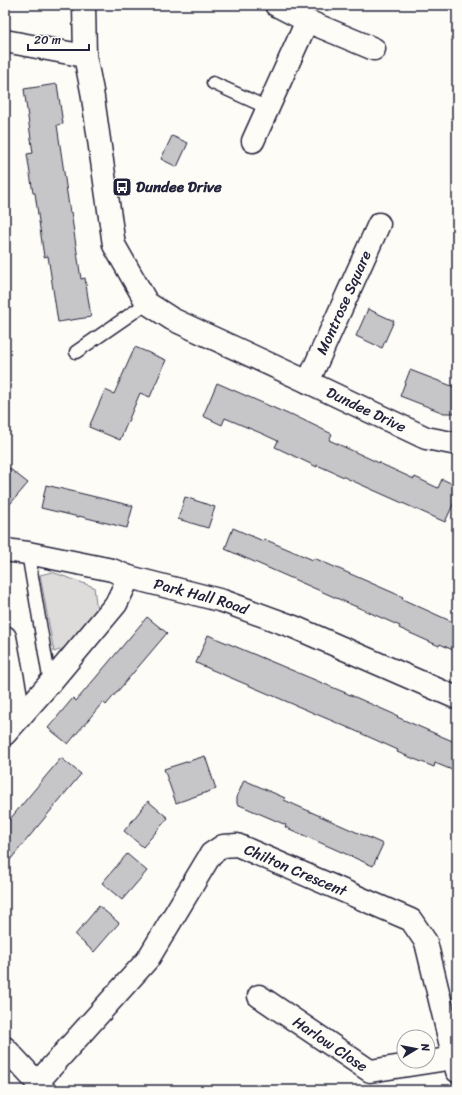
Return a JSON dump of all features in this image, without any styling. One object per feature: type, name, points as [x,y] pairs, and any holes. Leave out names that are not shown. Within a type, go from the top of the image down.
[{"type":"street","name":"Dundee Drive","points":[[84,5],[85,56],[92,91],[114,245],[147,303],[172,319],[426,438],[457,444]]},
{"type":"street","points":[[276,5],[307,21],[374,49]]},
{"type":"street","points":[[253,141],[307,21]]},
{"type":"street","points":[[5,41],[85,56]]},
{"type":"street","name":"Montrose Square","points":[[308,382],[379,224]]},
{"type":"street","name":"Park Hall Road","points":[[5,550],[28,553],[112,570],[129,577],[223,601],[294,627],[457,698]]},
{"type":"street","points":[[5,734],[116,604],[129,577]]},
{"type":"street","points":[[5,637],[20,718]]},
{"type":"street","name":"Chilton Crescent","points":[[41,1086],[148,959],[211,854],[223,846],[237,844],[411,920],[426,942],[455,1064]]},
{"type":"street","name":"Harlow Close","points":[[259,996],[370,1071],[455,1064]]},
{"type":"street","points":[[5,1048],[41,1086]]},
{"type":"lane","points":[[213,83],[268,108]]},
{"type":"lane","points":[[76,352],[147,303]]},
{"type":"lane","points":[[28,553],[50,683]]},
{"type":"shaded area","points":[[52,572],[94,587],[97,611],[65,648],[54,652],[40,575]]},
{"type":"building","points":[[57,84],[63,124],[57,125],[81,279],[85,278],[91,317],[58,322],[48,256],[44,257],[35,193],[33,193],[27,154],[33,153],[24,89]]},
{"type":"building","points":[[172,136],[188,143],[177,167],[161,159]]},
{"type":"building","points":[[368,309],[394,321],[382,348],[356,336]]},
{"type":"building","points":[[135,347],[166,360],[150,397],[140,393],[120,440],[89,427],[105,390],[114,394]]},
{"type":"building","points":[[410,370],[457,388],[457,413],[444,413],[400,396]]},
{"type":"building","points":[[217,383],[290,415],[291,414],[332,434],[329,440],[414,479],[415,477],[438,488],[442,479],[457,486],[457,496],[445,522],[317,465],[317,467],[275,447],[278,441],[263,434],[225,418],[222,425],[203,416]]},
{"type":"building","points":[[5,465],[28,483],[5,510]]},
{"type":"building","points":[[46,485],[133,506],[127,528],[41,508]]},
{"type":"building","points":[[185,497],[215,507],[208,528],[178,519]]},
{"type":"building","points":[[233,528],[263,541],[264,539],[313,560],[314,558],[403,597],[402,599],[457,624],[457,652],[440,644],[439,646],[399,628],[400,626],[225,549]]},
{"type":"building","points":[[147,617],[167,633],[106,705],[103,702],[68,744],[48,728],[73,698],[76,701]]},
{"type":"building","points":[[208,635],[346,693],[457,743],[457,772],[435,763],[434,767],[397,752],[398,750],[349,728],[196,663]]},
{"type":"building","points":[[205,756],[216,789],[176,803],[164,769]]},
{"type":"building","points":[[61,758],[81,774],[5,866],[5,825]]},
{"type":"building","points":[[244,780],[285,798],[284,800],[383,844],[373,866],[285,827],[286,825],[237,804],[237,797]]},
{"type":"building","points":[[148,801],[168,818],[143,847],[124,831]]},
{"type":"building","points":[[127,854],[147,871],[122,900],[102,883]]},
{"type":"building","points":[[99,906],[119,923],[94,952],[75,935]]},
{"type":"place","name":"Dundee Drive","points":[[122,187]]}]
